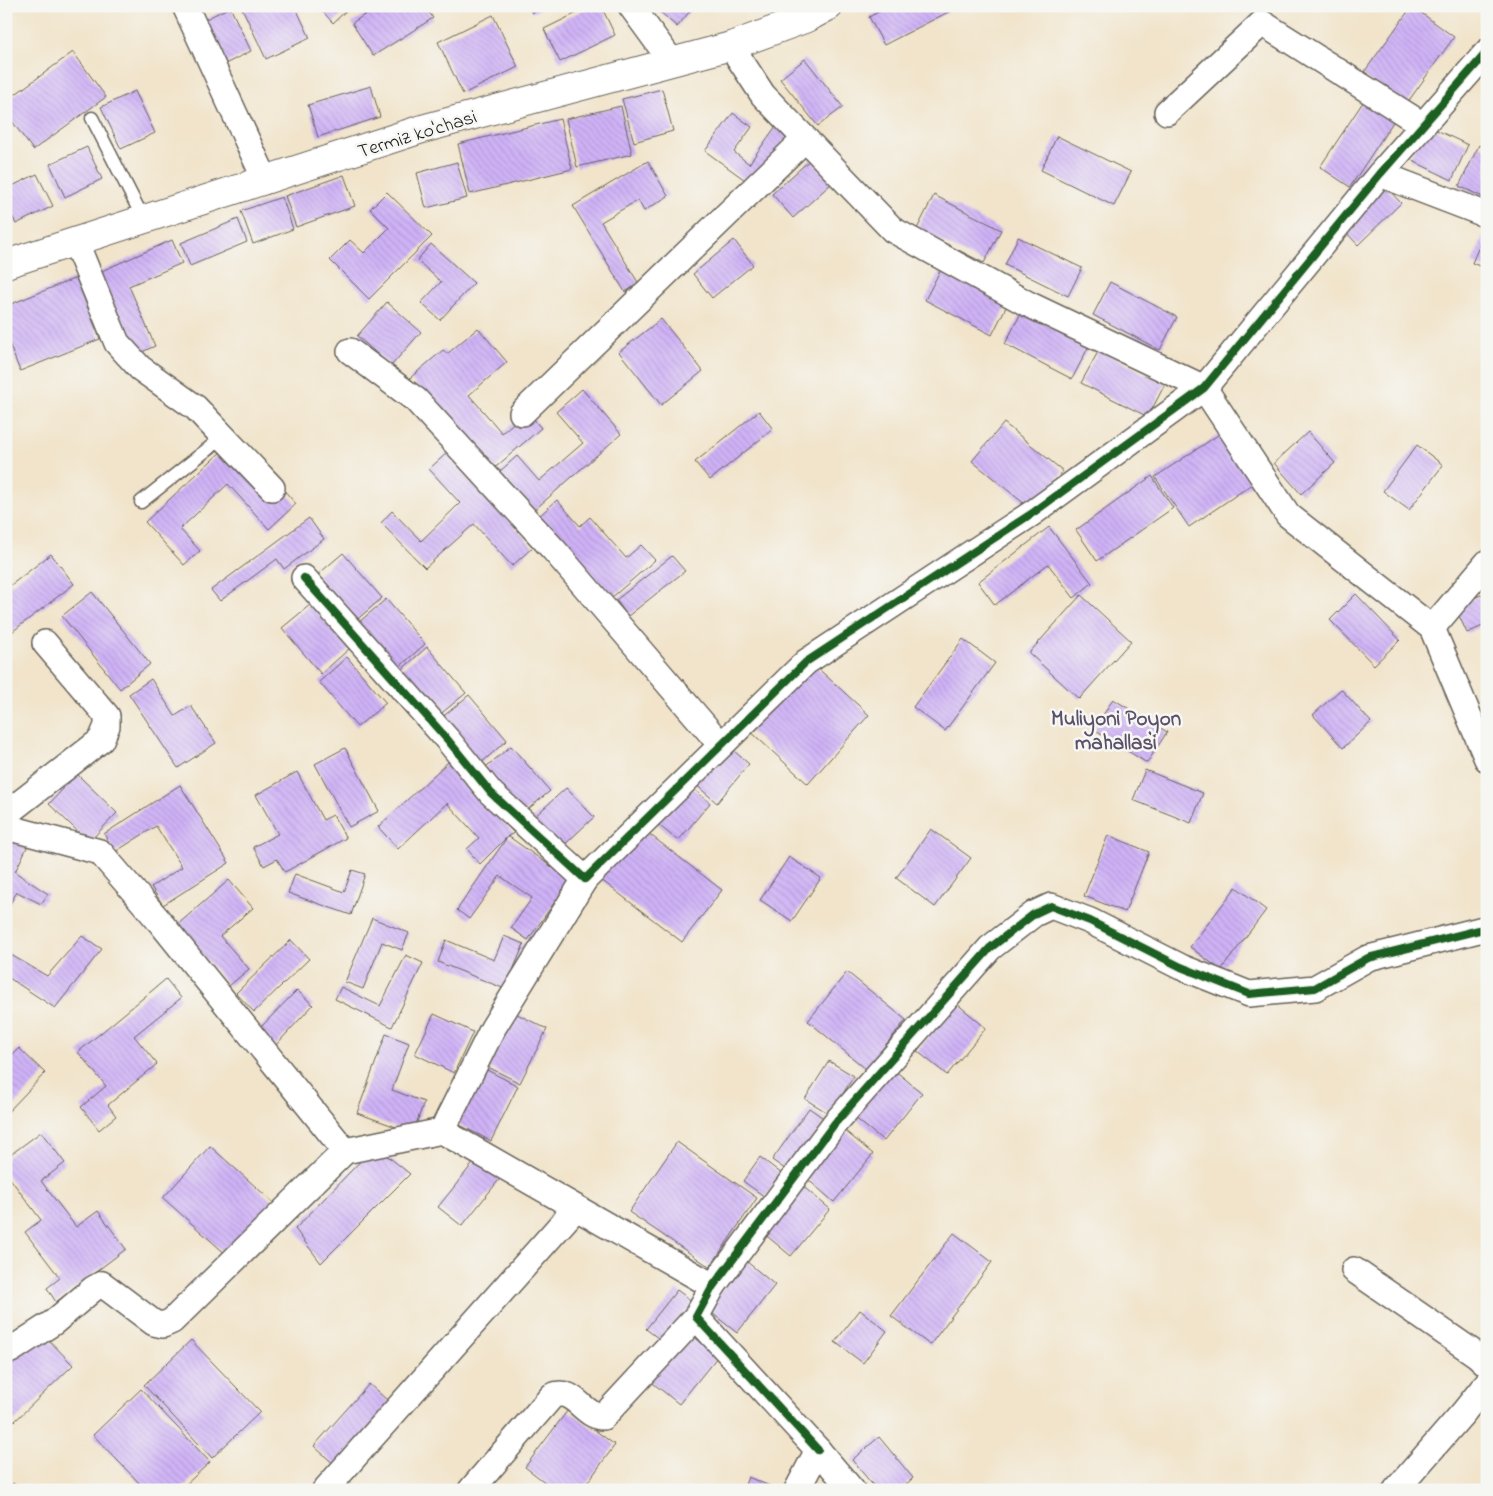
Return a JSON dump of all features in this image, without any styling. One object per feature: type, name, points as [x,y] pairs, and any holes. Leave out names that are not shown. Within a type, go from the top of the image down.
[{"type":"main road","name":"Termiz ko'chasi","points":[[6,264],[76,243],[422,129],[731,46],[807,18],[829,6]]},
{"type":"street","points":[[185,6],[265,181]]},
{"type":"street","points":[[631,6],[672,62]]},
{"type":"street","points":[[1166,112],[1268,15],[1423,125]]},
{"type":"street","points":[[731,46],[762,95],[893,230],[1028,304],[1204,388],[1288,515],[1432,628],[1487,759]]},
{"type":"street","points":[[442,1132],[493,1028],[585,879],[806,662],[1034,512],[1204,388],[1380,174],[1487,52]]},
{"type":"street","points":[[522,412],[805,139]]},
{"type":"street","points":[[1380,174],[1487,214]]},
{"type":"street","points":[[76,243],[117,343],[140,368],[196,408],[272,488]]},
{"type":"street","points":[[350,351],[416,400],[554,550],[722,745]]},
{"type":"street","points":[[1432,628],[1487,563]]},
{"type":"street","points":[[304,578],[447,739],[491,793],[585,879]]},
{"type":"street","points":[[6,814],[101,740],[107,726],[106,716],[45,643]]},
{"type":"street","points":[[6,827],[100,852],[160,922],[345,1151]]},
{"type":"street","points":[[471,1490],[552,1396],[558,1393],[567,1394],[594,1415],[603,1417],[696,1317],[713,1286],[835,1123],[990,948],[1034,914],[1051,906],[1090,921],[1182,967],[1248,994],[1315,988],[1368,958],[1487,928]]},
{"type":"street","points":[[6,1351],[11,1350],[54,1322],[93,1289],[102,1284],[154,1323],[163,1325],[172,1321],[345,1151],[442,1132],[713,1286]]},
{"type":"street","points":[[325,1490],[576,1208]]},
{"type":"street","points":[[1354,1270],[1477,1355],[1487,1364]]},
{"type":"street","points":[[696,1317],[818,1450],[852,1490]]},
{"type":"street","points":[[1396,1490],[1487,1383]]},
{"type":"street","points":[[797,1490],[818,1450]]},
{"type":"lane","points":[[92,118],[144,220]]},
{"type":"lane","points":[[141,502],[223,437]]},
{"type":"building","points":[[246,6],[295,6],[310,38],[266,59],[242,8]]},
{"type":"building","points":[[318,6],[351,6],[333,23]]},
{"type":"building","points":[[378,6],[425,6],[433,18],[373,56],[352,23]]},
{"type":"building","points":[[529,6],[546,6],[532,13]]},
{"type":"building","points":[[591,6],[601,6],[615,35],[560,62],[544,29]]},
{"type":"building","points":[[661,6],[684,6],[690,11],[677,27],[658,10]]},
{"type":"building","points":[[889,6],[960,6],[884,45],[869,17]]},
{"type":"building","points":[[1412,6],[1454,37],[1405,106],[1362,75]]},
{"type":"building","points":[[230,7],[251,51],[221,66],[200,22]]},
{"type":"building","points":[[493,15],[518,67],[463,94],[438,42]]},
{"type":"building","points":[[73,52],[106,97],[33,150],[6,113],[6,101]]},
{"type":"building","points":[[805,59],[843,107],[818,126],[780,79]]},
{"type":"building","points":[[371,86],[380,117],[318,137],[308,105]]},
{"type":"building","points":[[662,89],[673,131],[634,142],[622,99]]},
{"type":"building","points":[[135,91],[155,133],[121,149],[101,107]]},
{"type":"building","points":[[1365,99],[1395,119],[1350,187],[1320,167]]},
{"type":"building","points":[[621,106],[632,154],[577,167],[566,119]]},
{"type":"building","points":[[733,113],[752,127],[734,152],[749,164],[776,126],[789,135],[752,185],[705,151]]},
{"type":"building","points":[[560,119],[572,169],[470,194],[458,144]]},
{"type":"building","points":[[1426,125],[1468,145],[1452,180],[1409,159]]},
{"type":"building","points":[[1057,136],[1131,172],[1114,206],[1041,170]]},
{"type":"building","points":[[1479,145],[1487,149],[1487,199],[1459,186]]},
{"type":"building","points":[[87,147],[102,179],[65,197],[50,164]]},
{"type":"building","points":[[811,159],[832,183],[793,218],[772,194]]},
{"type":"building","points":[[648,161],[668,196],[644,211],[638,200],[601,222],[639,284],[625,292],[573,206]]},
{"type":"building","points":[[457,162],[467,198],[426,208],[417,173]]},
{"type":"building","points":[[37,174],[53,206],[16,224],[6,204],[6,189]]},
{"type":"building","points":[[344,175],[355,206],[296,227],[285,196]]},
{"type":"building","points":[[1385,186],[1401,203],[1358,245],[1342,228]]},
{"type":"building","points":[[387,192],[432,236],[369,299],[330,260],[350,240],[364,253],[389,228],[370,209]]},
{"type":"building","points":[[934,195],[1001,230],[984,263],[917,229]]},
{"type":"building","points":[[282,197],[293,229],[253,244],[241,211]]},
{"type":"building","points":[[238,219],[247,242],[190,266],[181,243]]},
{"type":"building","points":[[1485,232],[1487,233],[1487,269],[1472,263]]},
{"type":"building","points":[[1018,237],[1082,268],[1068,296],[1005,265]]},
{"type":"building","points":[[172,240],[182,263],[129,286],[155,346],[133,356],[97,273]]},
{"type":"building","points":[[734,240],[753,265],[712,298],[693,274]]},
{"type":"building","points":[[431,244],[474,283],[440,320],[421,303],[441,282],[417,260]]},
{"type":"building","points":[[942,267],[1009,301],[992,335],[925,300]]},
{"type":"building","points":[[76,278],[100,339],[20,371],[6,336],[6,306]]},
{"type":"building","points":[[1110,282],[1177,317],[1160,350],[1093,315]]},
{"type":"building","points":[[387,302],[421,332],[391,366],[357,336]]},
{"type":"building","points":[[1022,311],[1089,346],[1072,379],[1005,344]]},
{"type":"building","points":[[661,319],[703,371],[661,405],[619,352]]},
{"type":"building","points":[[478,328],[507,362],[469,395],[502,433],[527,411],[541,428],[490,472],[410,378],[443,350],[447,354]]},
{"type":"building","points":[[1099,350],[1165,384],[1148,417],[1081,383]]},
{"type":"building","points":[[582,389],[621,434],[532,512],[498,473],[517,456],[539,481],[583,443],[556,412]]},
{"type":"building","points":[[759,411],[773,429],[710,480],[695,462]]},
{"type":"building","points":[[1004,423],[1063,471],[1032,510],[972,461]]},
{"type":"building","points":[[1227,429],[1260,479],[1189,527],[1155,477]]},
{"type":"building","points":[[1308,432],[1335,463],[1301,494],[1274,463]]},
{"type":"building","points":[[1417,445],[1443,465],[1409,510],[1383,491]]},
{"type":"building","points":[[224,449],[282,488],[296,504],[269,529],[228,484],[180,529],[200,551],[184,565],[145,522]]},
{"type":"building","points":[[448,452],[533,547],[512,566],[474,524],[425,568],[381,523],[392,511],[421,541],[460,503],[429,469]]},
{"type":"building","points":[[1152,476],[1173,508],[1097,561],[1076,530]]},
{"type":"building","points":[[557,500],[580,526],[590,517],[626,558],[641,545],[655,560],[609,600],[537,518]]},
{"type":"building","points":[[309,518],[324,539],[284,569],[277,559],[220,601],[211,590]]},
{"type":"building","points":[[1049,527],[1092,583],[1074,598],[1048,564],[995,605],[978,582]]},
{"type":"building","points":[[343,553],[382,598],[353,623],[315,577]]},
{"type":"building","points":[[51,554],[74,584],[8,635],[6,632],[6,579],[11,585]]},
{"type":"building","points":[[672,556],[685,571],[628,616],[616,600]]},
{"type":"building","points":[[92,592],[150,664],[120,689],[62,616]]},
{"type":"building","points":[[1487,592],[1487,624],[1467,633],[1455,607]]},
{"type":"building","points":[[1356,594],[1400,640],[1374,665],[1330,620]]},
{"type":"building","points":[[1081,595],[1131,641],[1079,699],[1029,653]]},
{"type":"building","points":[[386,599],[425,644],[397,669],[358,623]]},
{"type":"building","points":[[311,604],[349,649],[321,674],[282,628]]},
{"type":"building","points":[[963,639],[995,663],[945,731],[913,707]]},
{"type":"building","points":[[427,647],[466,693],[437,717],[399,672]]},
{"type":"building","points":[[347,657],[386,703],[357,727],[319,682]]},
{"type":"building","points":[[811,662],[869,715],[808,784],[750,731]]},
{"type":"building","points":[[151,679],[175,716],[191,706],[216,743],[178,768],[129,694]]},
{"type":"building","points":[[1341,689],[1371,722],[1343,748],[1313,715]]},
{"type":"building","points":[[469,695],[507,740],[479,765],[440,719]]},
{"type":"building","points":[[1113,699],[1167,732],[1147,763],[1094,730]]},
{"type":"building","points":[[726,744],[749,764],[717,803],[694,783]]},
{"type":"building","points":[[511,746],[550,791],[521,815],[482,770]]},
{"type":"building","points":[[345,748],[379,811],[349,827],[315,764]]},
{"type":"building","points":[[448,762],[514,833],[508,836],[480,864],[467,849],[479,838],[447,803],[398,849],[378,827]]},
{"type":"building","points":[[1145,770],[1203,793],[1191,823],[1133,800]]},
{"type":"building","points":[[297,772],[323,820],[333,815],[346,838],[285,872],[277,859],[264,866],[253,847],[278,834],[256,795]]},
{"type":"building","points":[[77,774],[117,813],[89,842],[49,804]]},
{"type":"building","points":[[687,783],[710,803],[678,841],[654,821]]},
{"type":"building","points":[[180,785],[229,863],[163,905],[151,887],[182,867],[156,826],[115,852],[104,834]]},
{"type":"building","points":[[566,788],[594,817],[560,849],[532,819]]},
{"type":"building","points":[[640,827],[722,890],[682,942],[600,879]]},
{"type":"building","points":[[931,829],[971,858],[935,907],[896,878]]},
{"type":"building","points":[[1108,835],[1149,852],[1125,912],[1084,896]]},
{"type":"building","points":[[508,836],[570,880],[528,940],[511,928],[532,898],[500,876],[469,919],[457,910]]},
{"type":"building","points":[[6,839],[29,843],[15,872],[48,894],[41,904],[17,892],[6,910]]},
{"type":"building","points":[[789,857],[821,878],[792,921],[760,900]]},
{"type":"building","points":[[352,870],[365,874],[351,915],[288,893],[295,874],[344,892]]},
{"type":"building","points":[[229,880],[253,908],[220,936],[249,969],[229,986],[177,925]]},
{"type":"building","points":[[1236,887],[1266,910],[1221,970],[1190,947]]},
{"type":"building","points":[[372,918],[409,933],[402,950],[382,942],[363,989],[345,982]]},
{"type":"building","points":[[82,936],[102,949],[55,1008],[6,976],[6,952],[47,976]]},
{"type":"building","points":[[504,936],[524,944],[505,989],[438,962],[446,940],[494,960]]},
{"type":"building","points":[[291,940],[309,959],[254,1012],[236,993]]},
{"type":"building","points":[[406,955],[423,963],[392,1027],[335,999],[341,987],[380,1006]]},
{"type":"building","points":[[847,972],[906,1020],[866,1069],[808,1021]]},
{"type":"building","points":[[166,979],[181,998],[134,1036],[157,1064],[108,1105],[116,1116],[99,1130],[81,1107],[106,1086],[78,1052]]},
{"type":"building","points":[[297,990],[313,1005],[275,1046],[258,1030]]},
{"type":"building","points":[[956,1003],[986,1028],[947,1075],[917,1051]]},
{"type":"building","points":[[513,1012],[547,1029],[520,1083],[486,1066]]},
{"type":"building","points":[[434,1014],[473,1032],[454,1073],[415,1054]]},
{"type":"building","points":[[386,1034],[409,1043],[392,1090],[424,1102],[413,1133],[357,1113]]},
{"type":"building","points":[[19,1048],[45,1073],[6,1114],[6,1061]]},
{"type":"building","points":[[829,1061],[854,1076],[830,1114],[805,1099]]},
{"type":"building","points":[[485,1069],[518,1086],[491,1141],[458,1124]]},
{"type":"building","points":[[893,1069],[922,1093],[884,1141],[854,1117]]},
{"type":"building","points":[[809,1108],[826,1120],[789,1172],[772,1160]]},
{"type":"building","points":[[844,1130],[873,1154],[834,1202],[805,1177]]},
{"type":"building","points":[[41,1132],[65,1163],[41,1181],[76,1227],[98,1211],[126,1249],[56,1302],[47,1288],[60,1278],[25,1232],[41,1220],[6,1173],[6,1158]]},
{"type":"building","points":[[677,1142],[757,1198],[710,1267],[629,1212]]},
{"type":"building","points":[[210,1146],[276,1205],[229,1257],[163,1198]]},
{"type":"building","points":[[375,1146],[410,1174],[321,1263],[295,1229]]},
{"type":"building","points":[[478,1157],[502,1176],[462,1226],[438,1207]]},
{"type":"building","points":[[760,1157],[782,1174],[765,1197],[743,1181]]},
{"type":"building","points":[[800,1184],[830,1209],[791,1256],[762,1232]]},
{"type":"building","points":[[954,1233],[992,1262],[930,1345],[891,1316]]},
{"type":"building","points":[[746,1261],[775,1285],[737,1333],[707,1309]]},
{"type":"building","points":[[677,1290],[697,1305],[667,1345],[646,1329]]},
{"type":"building","points":[[860,1310],[887,1331],[863,1363],[835,1342]]},
{"type":"building","points":[[41,1332],[73,1365],[15,1421],[6,1412],[6,1365]]},
{"type":"building","points":[[688,1332],[718,1356],[679,1404],[649,1380]]},
{"type":"building","points":[[191,1340],[260,1412],[212,1458],[144,1385]]},
{"type":"building","points":[[369,1384],[395,1407],[339,1469],[314,1446]]},
{"type":"building","points":[[141,1389],[210,1462],[180,1490],[146,1490],[93,1435]]},
{"type":"building","points":[[568,1410],[615,1445],[582,1490],[555,1490],[525,1467]]},
{"type":"building","points":[[879,1437],[913,1478],[900,1490],[877,1490],[852,1460]]},
{"type":"building","points":[[748,1477],[779,1490],[743,1490]]},
{"type":"building","points":[[13,1483],[22,1490],[9,1490]]},
{"type":"cycle path","points":[[304,578],[447,739],[491,793],[585,879],[806,662],[1034,512],[1204,388],[1380,174],[1487,52]]},
{"type":"cycle path","points":[[818,1450],[696,1317],[713,1286],[835,1123],[990,948],[1034,914],[1051,906],[1090,921],[1181,967],[1249,994],[1315,988],[1368,958],[1487,928]]},
{"type":"district","name":"Muliyoni Poyon mahallasi","points":[[1116,730]]}]
